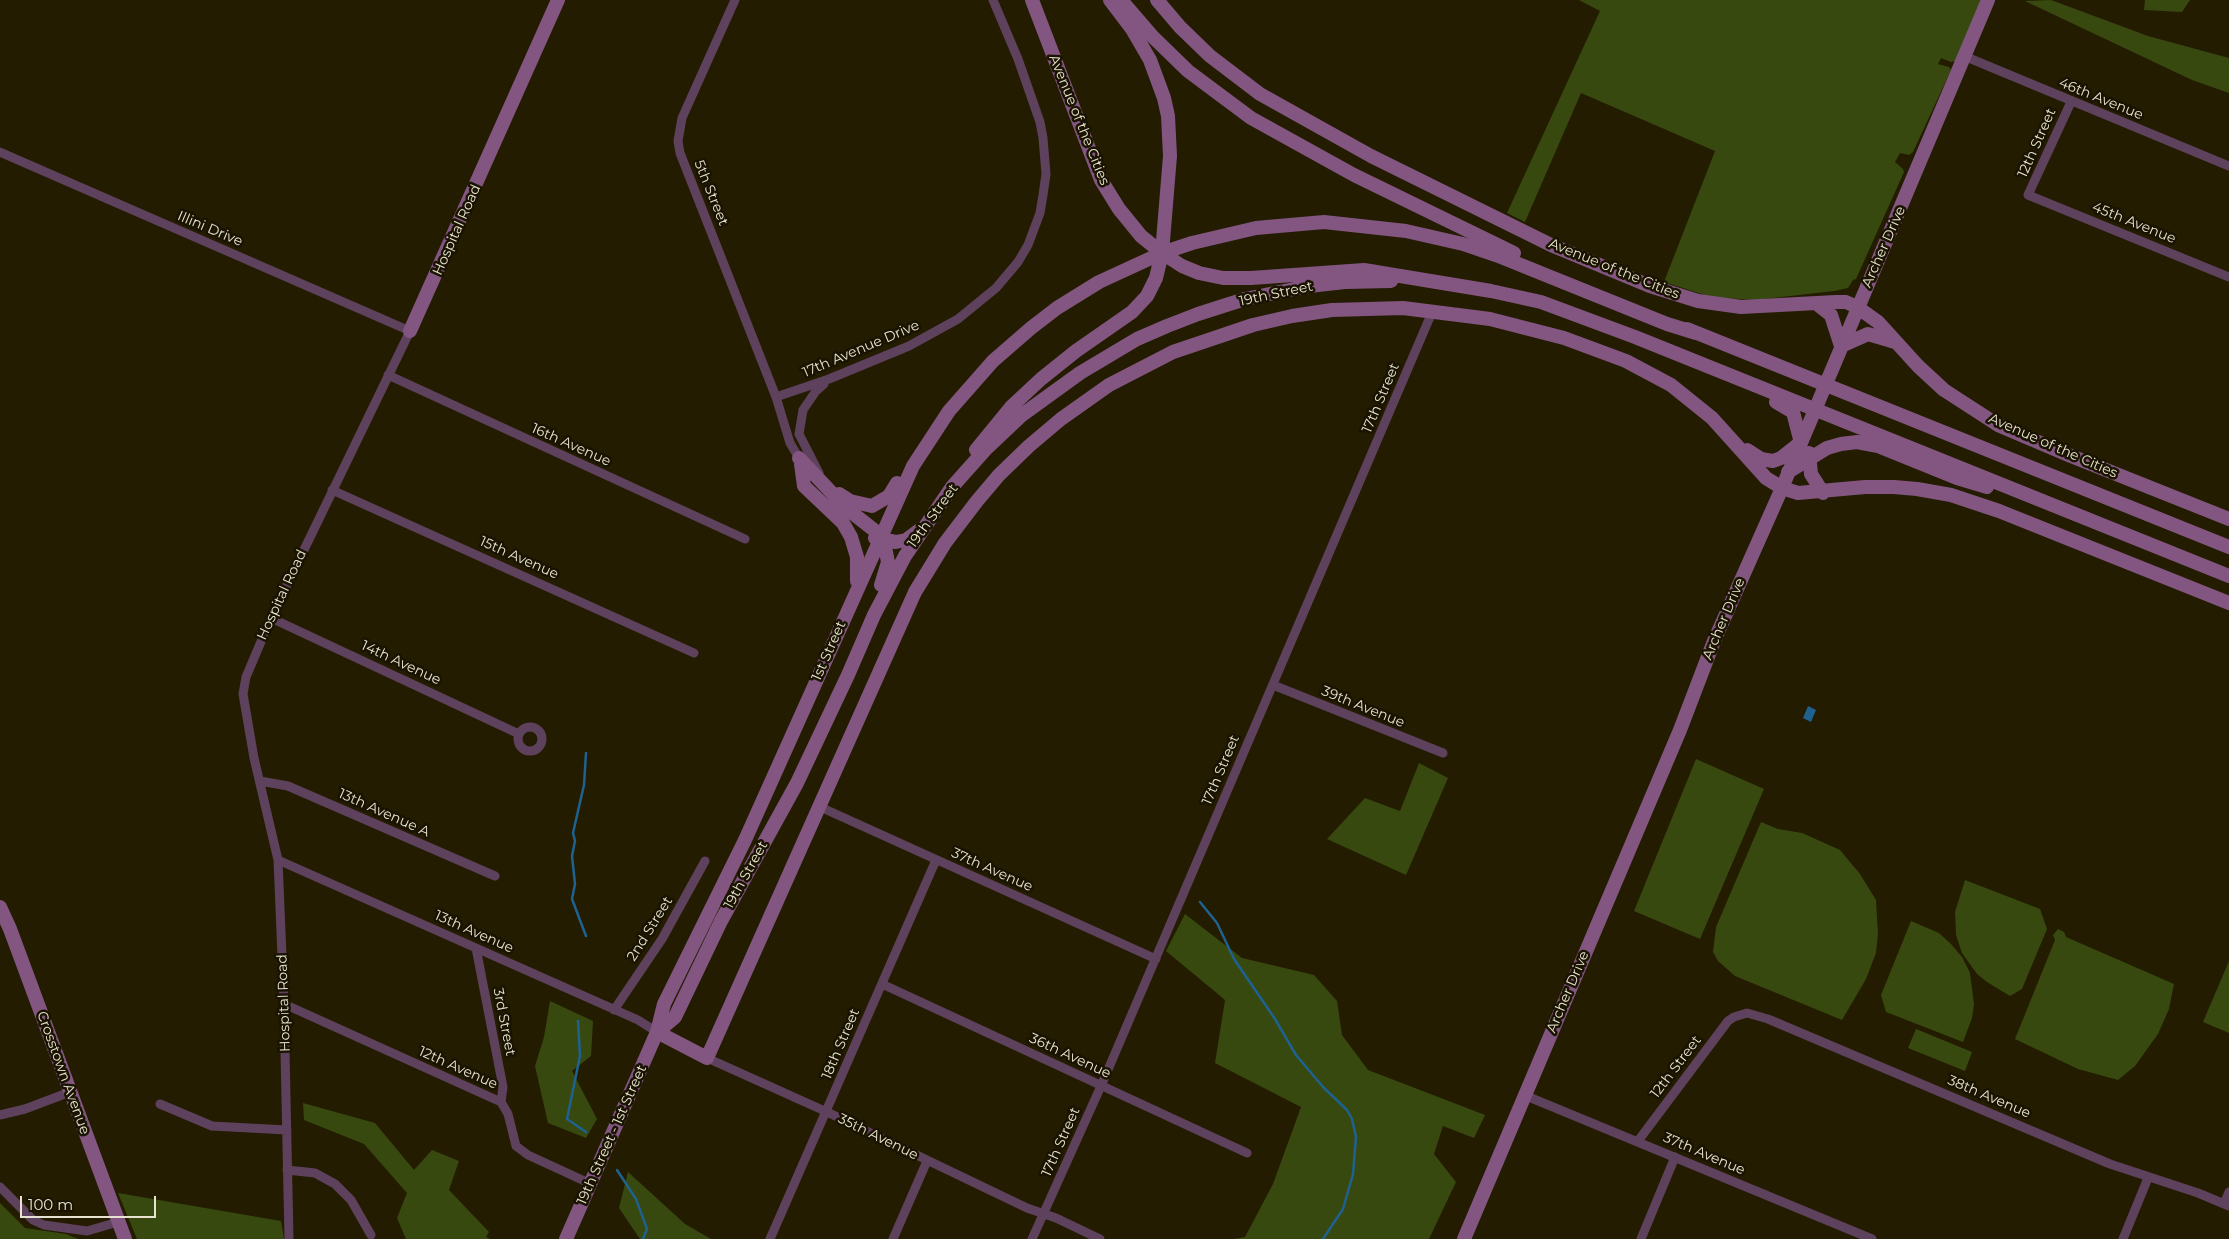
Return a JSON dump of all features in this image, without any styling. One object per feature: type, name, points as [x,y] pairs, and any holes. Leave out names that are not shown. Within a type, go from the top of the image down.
[{"type":"main road","name":"Hospital Road","points":[[410,331],[558,0]]},
{"type":"main road","name":"Avenue of the Cities","points":[[1032,0],[1101,180],[1130,223],[1162,253],[1199,273],[1223,278],[1260,278],[1364,270],[1442,284],[1491,290],[1541,302],[1604,325],[2229,576]]},
{"type":"main road","points":[[942,501],[981,442],[1023,395],[1076,351],[1120,322],[1140,305],[1152,288],[1162,253],[1170,156],[1168,116],[1164,98],[1150,60],[1132,29],[1110,0]]},
{"type":"main road","name":"Avenue of the Cities","points":[[1121,0],[1188,71],[1226,101],[1281,135],[1354,175],[1501,247],[1696,333],[2229,547]]},
{"type":"main road","name":"Avenue of the Cities","points":[[1157,0],[1180,27],[1210,56],[1260,94],[1364,152],[1551,245],[1650,286],[1698,301],[1741,307],[1846,302],[1857,307],[1878,322],[1895,342],[1944,390],[1998,424],[2071,456],[2229,519]]},
{"type":"main road","name":"Archer Drive","points":[[1464,1239],[1680,730],[1714,641],[1782,488],[1824,384],[1887,241],[1988,0]]},
{"type":"main road","points":[[1162,253],[1223,235],[1256,228],[1306,223],[1362,225],[1406,231],[1448,240],[1501,257],[1667,324],[1696,333]]},
{"type":"main road","name":"1st Street","points":[[657,1032],[664,1004],[745,840],[913,466],[931,438],[949,411],[983,372],[1018,339],[1057,308],[1099,282],[1162,253]]},
{"type":"main road","name":"19th Street","points":[[657,1032],[675,1017],[721,921],[789,796],[827,720],[885,592],[922,528],[985,450],[1050,392],[1121,348],[1160,329],[1198,314],[1238,301],[1309,286],[1376,281],[1442,284]]},
{"type":"main road","points":[[1817,304],[1831,315],[1841,346],[1868,334],[1895,342]]},
{"type":"main road","name":"19th Street","points":[[707,1058],[915,592],[945,542],[999,475],[1061,419],[1109,384],[1173,352],[1252,325],[1332,310],[1393,308],[1433,310]]},
{"type":"main road","points":[[1433,310],[1490,319],[1534,329],[1626,361],[1654,375],[1691,399],[1735,442],[1766,478],[1782,488],[1798,494],[1823,493],[1865,487],[1894,487],[1917,488],[1950,495],[1999,511],[2229,604]]},
{"type":"main road","points":[[1604,325],[1678,362],[1784,406],[1795,416],[1810,458],[1811,474],[1823,493]]},
{"type":"main road","points":[[824,485],[850,501],[866,506],[885,500],[893,492],[906,464],[928,428],[957,391],[997,351],[1018,339]]},
{"type":"main road","name":"Avenue of the Cities","points":[[1854,396],[2002,456]]},
{"type":"main road","points":[[1735,442],[1756,456],[1774,460],[1781,458],[1803,438]]},
{"type":"main road","points":[[1788,472],[1827,448],[1841,444],[1867,443],[1970,482],[2056,506]]},
{"type":"main road","points":[[800,461],[846,508],[874,530],[887,555],[887,570],[855,641],[827,720]]},
{"type":"main road","points":[[800,461],[809,483],[818,493],[867,535],[880,539],[902,541],[922,528]]},
{"type":"main road","points":[[800,461],[804,486],[844,523],[851,537],[857,557],[856,592]]},
{"type":"main road","name":"Crosstown Avenue","points":[[0,907],[10,929],[125,1239]]},
{"type":"main road","name":"35th Avenue","points":[[657,1032],[707,1058]]},
{"type":"main road","name":"19th Street - 1st Street","points":[[566,1239],[657,1032]]},
{"type":"street","name":"5th Street","points":[[735,0],[682,118],[678,141],[680,152],[776,397]]},
{"type":"street","name":"17th Avenue Drive","points":[[776,397],[829,379],[909,346],[958,319],[996,288],[1018,262],[1028,245],[1040,213],[1046,174],[1043,138],[1040,122],[1018,59],[993,0]]},
{"type":"street","name":"46th Avenue","points":[[1964,56],[2229,166]]},
{"type":"street","name":"12th Street","points":[[2028,195],[2071,102]]},
{"type":"street","name":"Illini Drive","points":[[0,152],[410,331]]},
{"type":"street","name":"45th Avenue","points":[[2028,195],[2229,276]]},
{"type":"street","name":"17th Street","points":[[1032,1239],[1156,959],[1433,310]]},
{"type":"street","name":"Hospital Road","points":[[289,1239],[284,1004],[278,860],[252,750],[242,694],[246,677],[271,618],[410,331]]},
{"type":"street","name":"16th Avenue","points":[[388,375],[745,539]]},
{"type":"street","points":[[824,485],[799,434],[799,426],[807,403],[829,379]]},
{"type":"street","points":[[776,397],[790,443],[800,461]]},
{"type":"street","name":"15th Avenue","points":[[332,490],[694,653]]},
{"type":"street","name":"14th Avenue","points":[[271,618],[519,734]]},
{"type":"street","name":"39th Avenue","points":[[1272,686],[1443,753]]},
{"type":"street","name":"13th Avenue A","points":[[260,781],[288,786],[495,876]]},
{"type":"street","name":"37th Avenue","points":[[818,806],[1156,959]]},
{"type":"street","name":"13th Avenue","points":[[278,860],[638,1020],[657,1032]]},
{"type":"street","name":"18th Street","points":[[770,1239],[936,860]]},
{"type":"street","name":"2nd Street","points":[[614,1010],[662,939],[705,862]]},
{"type":"street","name":"3rd Street","points":[[476,948],[503,1087],[502,1102]]},
{"type":"street","name":"36th Avenue","points":[[882,984],[1247,1153]]},
{"type":"street","name":"12th Avenue","points":[[284,1004],[502,1102],[508,1114],[516,1146],[528,1155],[591,1184]]},
{"type":"street","name":"38th Avenue","points":[[1740,1014],[1747,1013],[1768,1019],[2110,1164],[2148,1178],[2182,1187],[2226,1205]]},
{"type":"street","name":"12th Street","points":[[1638,1141],[1721,1029],[1728,1021],[1740,1014]]},
{"type":"street","name":"35th Avenue","points":[[707,1058],[1100,1239]]},
{"type":"street","points":[[0,1114],[26,1109],[70,1092]]},
{"type":"street","name":"37th Avenue","points":[[1524,1095],[1872,1239]]},
{"type":"street","points":[[160,1104],[212,1126],[287,1130]]},
{"type":"street","points":[[1641,1239],[1675,1157]]},
{"type":"street","points":[[893,1239],[927,1160]]},
{"type":"street","points":[[287,1170],[316,1173],[335,1184],[351,1200],[371,1234]]},
{"type":"street","points":[[2123,1239],[2148,1178]]},
{"type":"street","points":[[0,1187],[33,1220],[44,1226],[87,1231],[118,1222]]},
{"type":"street","points":[[2226,1205],[2229,1192]]},
{"type":"green space","points":[[1579,0],[1982,0],[1956,61],[1951,62],[1941,58],[1938,64],[1949,67],[1951,70],[1913,152],[1909,155],[1900,153],[1895,162],[1904,172],[1856,279],[1853,280],[1848,288],[1834,291],[1755,300],[1705,295],[1664,282],[1715,151],[1581,93],[1525,222],[1507,213],[1600,11]]},
{"type":"green space","points":[[2051,0],[2148,36],[2229,58],[2229,93],[2192,80],[2025,1]]},
{"type":"green space","points":[[2145,0],[2190,0],[2182,12],[2144,10]]},
{"type":"green space","points":[[1696,759],[1764,789],[1700,939],[1634,911]]},
{"type":"green space","points":[[1419,763],[1448,778],[1406,875],[1327,839],[1365,798],[1400,811]]},
{"type":"green space","points":[[1761,822],[1778,829],[1802,833],[1840,850],[1860,874],[1876,900],[1878,934],[1876,953],[1866,979],[1842,1020],[1735,976],[1718,961],[1713,952],[1716,927]]},
{"type":"green space","points":[[1965,880],[2040,909],[2047,929],[2022,989],[2010,996],[1977,974],[1962,953],[1956,935],[1955,912]]},
{"type":"green space","points":[[1185,914],[1242,958],[1314,975],[1337,1001],[1342,1035],[1368,1070],[1485,1115],[1474,1138],[1443,1126],[1434,1154],[1456,1182],[1429,1239],[1234,1239],[1245,1237],[1273,1184],[1301,1107],[1215,1063],[1225,1000],[1166,951]]},
{"type":"green space","points":[[1911,921],[1939,933],[1962,957],[1970,973],[1974,1004],[1972,1018],[1963,1042],[1886,1012],[1881,995]]},
{"type":"green space","points":[[2058,929],[2064,932],[2066,937],[2174,984],[2169,1009],[2158,1034],[2135,1066],[2118,1080],[2078,1069],[2015,1039],[2055,940],[2053,935]]},
{"type":"green space","points":[[2229,961],[2229,1033],[2203,1022]]},
{"type":"green space","points":[[550,1001],[593,1021],[591,1056],[572,1071],[597,1119],[586,1138],[548,1123],[535,1066],[544,1037]]},
{"type":"green space","points":[[1916,1029],[1972,1052],[1965,1071],[1908,1048]]},
{"type":"green space","points":[[303,1103],[375,1123],[414,1170],[432,1150],[459,1161],[449,1190],[489,1232],[486,1237],[490,1239],[406,1239],[397,1218],[407,1193],[364,1144],[304,1120]]},
{"type":"green space","points":[[628,1172],[685,1224],[711,1239],[640,1239],[619,1208]]},
{"type":"green space","points":[[118,1193],[281,1221],[284,1239],[137,1239]]},
{"type":"green space","points":[[0,1203],[25,1228],[66,1234],[78,1239],[0,1239]]},
{"type":"water","points":[[1808,706],[1816,710],[1811,722],[1803,718]]},
{"type":"waterway","points":[[586,753],[584,785],[573,833],[575,841],[572,856],[575,884],[572,899],[586,936]]},
{"type":"waterway","points":[[1200,902],[1217,923],[1234,959],[1275,1019],[1296,1055],[1323,1087],[1347,1110],[1352,1119],[1356,1137],[1353,1174],[1343,1209],[1323,1239]]},
{"type":"waterway","points":[[578,1021],[580,1056],[567,1119],[586,1132]]},
{"type":"waterway","points":[[617,1170],[636,1199],[647,1229],[643,1239]]}]
